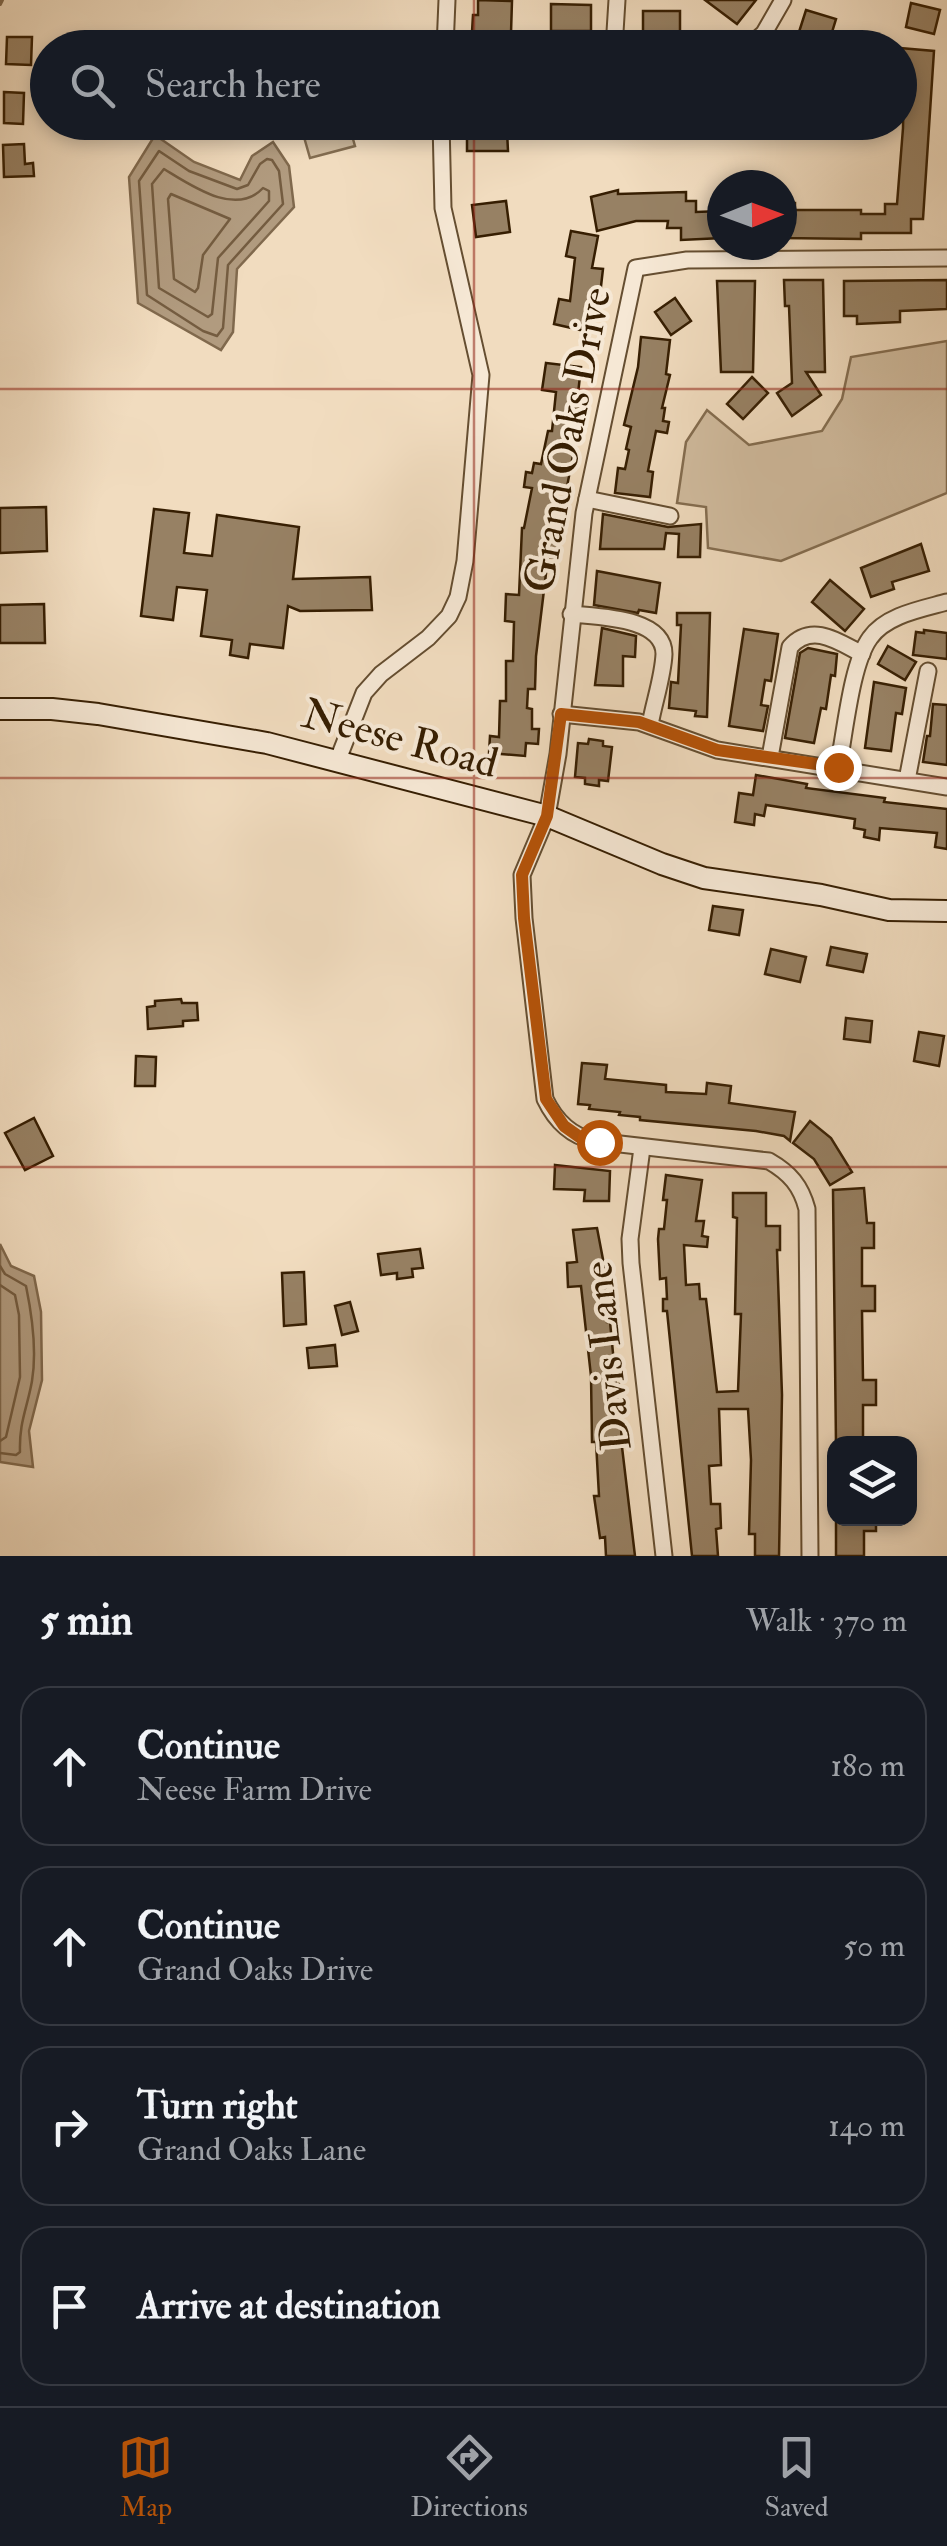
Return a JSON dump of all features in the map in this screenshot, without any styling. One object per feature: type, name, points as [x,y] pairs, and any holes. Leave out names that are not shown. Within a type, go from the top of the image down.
[{"type":"street","points":[[446,30],[448,0]]},
{"type":"street","points":[[615,30],[616,0]]},
{"type":"street","points":[[766,30],[783,0]]},
{"type":"street","points":[[337,762],[364,693],[449,616],[466,560],[481,375],[443,208],[442,140]]},
{"type":"street","name":"Grand Oaks Drive","points":[[810,1556],[807,1209],[803,1194],[783,1169],[769,1161],[581,1138],[554,1115],[546,1099],[522,875],[547,816],[587,499],[636,268],[688,260],[947,258]]},
{"type":"street","points":[[587,499],[670,516]]},
{"type":"street","points":[[838,767],[862,654],[871,635],[902,614],[947,602]]},
{"type":"street","points":[[571,614],[606,617],[656,633],[664,654],[650,725]]},
{"type":"street","points":[[770,758],[790,647],[808,634],[819,634],[862,654]]},
{"type":"street","points":[[906,780],[928,671]]},
{"type":"street","name":"Neese Road","points":[[0,710],[52,709],[131,718],[267,743],[547,816],[704,878],[822,894],[888,910],[947,911]]},
{"type":"street","points":[[561,714],[650,725],[717,750],[947,787]]},
{"type":"street","name":"Davis Lane","points":[[642,1148],[630,1240],[631,1263],[664,1556]]},
{"type":"shaded area","points":[[305,140],[353,140],[355,146],[310,158]]},
{"type":"shaded area","points":[[947,341],[947,493],[781,561],[708,548],[706,507],[677,503],[686,442],[707,410],[749,445],[822,431],[842,399],[851,357]]},
{"type":"water","points":[[152,140],[162,140],[194,162],[240,180],[252,156],[273,142],[289,166],[294,207],[237,269],[233,332],[221,350],[138,303],[129,177]]},
{"type":"water","points":[[0,1244],[11,1266],[34,1276],[41,1312],[42,1380],[29,1431],[33,1467],[0,1462]]},
{"type":"building","points":[[478,0],[512,1],[511,30],[472,30],[473,15],[478,15]]},
{"type":"building","points":[[705,0],[756,0],[737,24]]},
{"type":"building","points":[[911,3],[940,10],[934,34],[906,27]]},
{"type":"building","points":[[551,4],[591,5],[591,30],[551,30]]},
{"type":"building","points":[[806,10],[836,19],[833,30],[800,30]]},
{"type":"building","points":[[643,11],[680,11],[680,30],[643,30]]},
{"type":"building","points":[[7,37],[30,37],[30,65],[6,64]]},
{"type":"building","points":[[917,50],[934,51],[923,219],[911,219],[911,233],[861,233],[861,239],[797,238],[797,210],[885,214],[885,204],[897,204],[902,140],[917,140]]},
{"type":"building","points":[[4,92],[24,93],[23,124],[4,123]]},
{"type":"building","points":[[467,140],[507,140],[508,151],[467,151]]},
{"type":"building","points":[[24,144],[25,164],[33,163],[34,176],[4,177],[3,145]]},
{"type":"building","points":[[618,190],[618,194],[686,192],[686,201],[696,201],[696,212],[707,212],[707,239],[681,240],[681,228],[667,228],[668,221],[636,221],[597,231],[591,197]]},
{"type":"building","points":[[506,201],[510,232],[476,237],[472,205]]},
{"type":"building","points":[[571,231],[598,236],[592,268],[603,269],[589,332],[554,324],[559,299],[570,301],[575,258],[566,256]]},
{"type":"building","points":[[784,280],[823,280],[825,372],[806,372],[821,395],[792,416],[777,393],[792,383]]},
{"type":"building","points":[[947,280],[947,309],[900,311],[900,322],[857,324],[857,316],[844,316],[844,281]]},
{"type":"building","points":[[717,281],[755,281],[753,372],[721,372]]},
{"type":"building","points":[[675,298],[691,321],[671,335],[655,312]]},
{"type":"building","points":[[641,337],[670,340],[666,374],[670,375],[662,408],[663,421],[669,422],[667,433],[656,431],[648,471],[653,472],[650,497],[615,493],[618,468],[625,469],[629,450],[626,449],[631,427],[624,425]]},
{"type":"building","points":[[546,363],[581,367],[577,403],[583,403],[566,492],[557,491],[550,531],[559,532],[556,558],[548,557],[535,689],[528,689],[527,708],[532,709],[532,729],[539,729],[538,744],[526,743],[525,756],[489,753],[490,736],[499,737],[500,701],[506,701],[506,661],[513,661],[514,622],[505,621],[506,594],[519,595],[522,528],[532,488],[524,487],[526,472],[532,473],[534,463],[541,464],[548,431],[552,431],[556,392],[542,390]]},
{"type":"building","points":[[752,377],[768,393],[743,419],[727,404]]},
{"type":"building","points":[[46,507],[47,551],[0,553],[0,508]]},
{"type":"building","points":[[154,509],[189,513],[184,553],[212,556],[217,515],[299,527],[293,579],[370,577],[372,610],[300,611],[288,606],[283,648],[250,644],[248,658],[230,655],[232,640],[201,636],[207,590],[177,587],[173,620],[141,616]]},
{"type":"building","points":[[603,514],[668,527],[701,524],[700,557],[678,557],[679,534],[666,533],[664,549],[600,549]]},
{"type":"building","points":[[921,544],[929,571],[892,582],[894,589],[871,597],[861,568]]},
{"type":"building","points":[[597,571],[660,583],[656,613],[594,605]]},
{"type":"building","points":[[830,580],[864,609],[845,631],[812,602]]},
{"type":"building","points":[[44,604],[45,643],[0,643],[0,605]]},
{"type":"building","points":[[677,613],[710,613],[707,717],[695,716],[696,711],[669,708],[671,682],[678,683],[681,625],[677,625]]},
{"type":"building","points":[[602,628],[636,636],[635,657],[623,656],[623,686],[595,685]]},
{"type":"building","points":[[744,629],[778,634],[771,681],[765,680],[761,705],[768,706],[763,731],[729,726]]},
{"type":"building","points":[[916,632],[947,633],[947,659],[913,655]]},
{"type":"building","points":[[888,646],[916,662],[905,680],[878,664]]},
{"type":"building","points":[[808,648],[837,654],[835,676],[831,675],[826,709],[821,708],[814,743],[785,738],[800,653]]},
{"type":"building","points":[[874,682],[906,688],[902,714],[896,713],[891,751],[865,748]]},
{"type":"building","points":[[933,704],[947,705],[947,765],[923,762]]},
{"type":"building","points":[[589,739],[612,747],[608,781],[599,780],[599,786],[585,784],[585,778],[575,777],[578,743],[588,744]]},
{"type":"building","points":[[756,775],[807,784],[806,788],[885,798],[884,802],[947,809],[947,849],[935,847],[937,833],[880,828],[879,840],[864,837],[865,830],[854,828],[855,819],[766,805],[764,816],[755,814],[754,825],[735,822],[739,793],[753,795]]},
{"type":"building","points":[[713,906],[743,910],[739,935],[709,930]]},
{"type":"building","points":[[831,947],[867,954],[863,972],[827,965]]},
{"type":"building","points":[[771,949],[806,957],[800,982],[765,974]]},
{"type":"building","points":[[181,999],[182,1003],[197,1003],[198,1020],[183,1021],[183,1026],[148,1029],[147,1007],[155,1006],[155,1001]]},
{"type":"building","points":[[846,1018],[872,1021],[870,1042],[844,1039]]},
{"type":"building","points":[[919,1032],[944,1036],[939,1066],[914,1061]]},
{"type":"building","points":[[136,1056],[156,1057],[155,1086],[135,1086]]},
{"type":"building","points":[[582,1063],[607,1065],[605,1079],[666,1085],[666,1092],[706,1094],[707,1083],[731,1086],[729,1103],[795,1112],[790,1141],[784,1136],[756,1131],[640,1120],[619,1115],[620,1112],[589,1109],[590,1105],[578,1104]]},
{"type":"building","points":[[34,1118],[53,1156],[25,1170],[5,1133]]},
{"type":"building","points":[[810,1121],[831,1138],[852,1172],[830,1185],[814,1159],[793,1143]]},
{"type":"building","points":[[555,1165],[610,1171],[609,1201],[584,1201],[585,1190],[554,1189]]},
{"type":"building","points":[[666,1175],[702,1180],[696,1221],[704,1221],[702,1236],[708,1237],[707,1247],[684,1245],[686,1285],[699,1284],[700,1299],[706,1299],[717,1392],[738,1391],[741,1314],[735,1314],[737,1218],[733,1217],[733,1193],[766,1193],[766,1226],[780,1226],[779,1556],[755,1556],[755,1534],[749,1534],[748,1409],[719,1409],[721,1465],[709,1466],[711,1504],[720,1504],[721,1528],[716,1529],[718,1556],[692,1556],[667,1311],[663,1311],[666,1278],[660,1279],[658,1239],[659,1229],[664,1229]]},
{"type":"building","points":[[864,1188],[867,1223],[874,1223],[874,1248],[862,1248],[862,1286],[875,1286],[875,1311],[862,1311],[863,1380],[876,1380],[876,1405],[863,1405],[863,1436],[836,1436],[833,1190]]},
{"type":"building","points":[[597,1228],[605,1270],[607,1322],[619,1384],[635,1556],[606,1556],[605,1537],[600,1538],[594,1496],[599,1496],[596,1442],[592,1442],[591,1376],[581,1286],[568,1287],[567,1263],[577,1262],[573,1230]]},
{"type":"building","points":[[420,1249],[423,1268],[412,1269],[413,1277],[381,1275],[378,1254]]},
{"type":"building","points":[[304,1272],[306,1324],[284,1326],[282,1273]]},
{"type":"building","points":[[350,1302],[358,1331],[342,1335],[335,1306]]},
{"type":"building","points":[[335,1345],[337,1366],[309,1368],[307,1348]]},
{"type":"building","points":[[836,1526],[876,1526],[876,1531],[864,1531],[864,1556],[836,1556]]},
{"type":"waterway","points":[[0,4],[2,0]]},
{"type":"route","points":[[599,1142],[581,1138],[549,1108],[524,918],[522,875],[547,816],[561,714],[639,722],[717,750],[838,767]]}]
